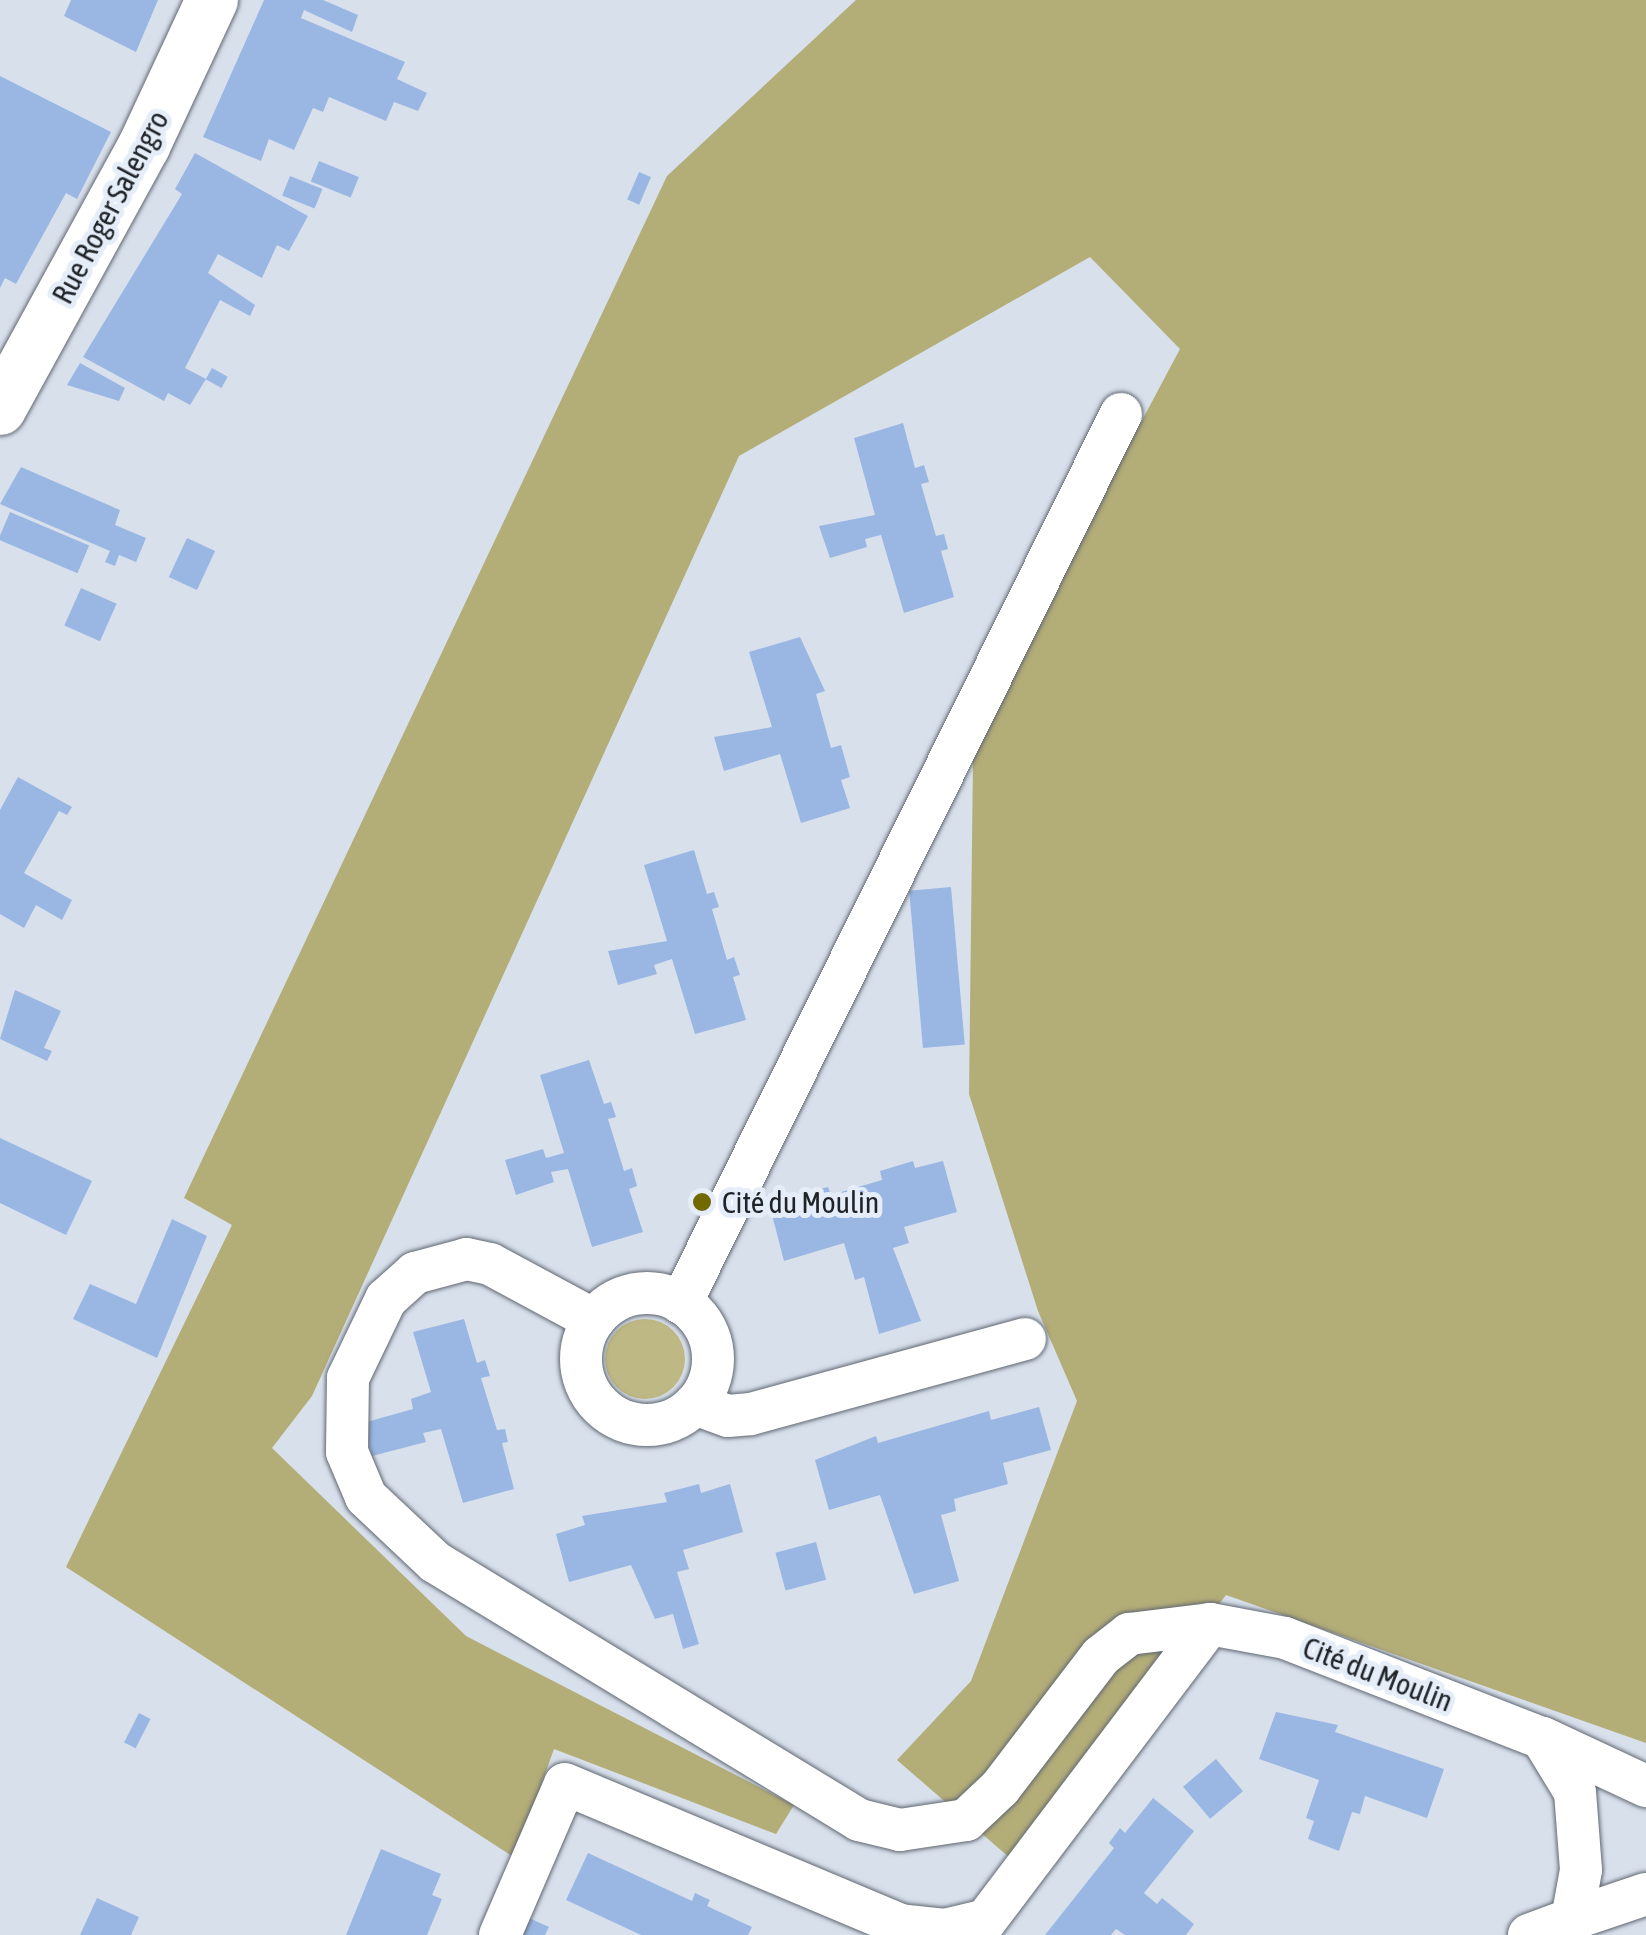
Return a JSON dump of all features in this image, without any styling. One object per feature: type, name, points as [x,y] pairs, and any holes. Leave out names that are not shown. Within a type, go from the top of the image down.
[{"type":"street","name":"Rue Roger Salengro","points":[[0,410],[144,146],[212,0]]},
{"type":"street","points":[[681,1303],[1121,414]]},
{"type":"street","name":"Cité du Moulin","points":[[594,1320],[478,1261],[441,1262],[403,1281],[358,1349],[345,1392],[347,1452],[360,1487],[435,1562],[859,1820],[900,1830],[966,1820],[1000,1788],[1113,1644],[1149,1629],[1210,1624],[1285,1638],[1542,1738],[1646,1786]]},
{"type":"street","points":[[642,1293],[681,1303],[701,1322],[713,1355],[709,1381],[696,1404],[658,1424],[631,1424],[608,1413],[581,1370],[582,1343],[594,1320],[612,1304],[642,1293]]},
{"type":"street","points":[[696,1404],[728,1416],[751,1414],[1024,1339]]},
{"type":"street","points":[[500,1935],[565,1784],[900,1925],[945,1930],[986,1920],[1210,1624]]},
{"type":"street","points":[[1542,1738],[1566,1772],[1580,1814],[1581,1870],[1572,1919]]},
{"type":"street","points":[[1529,1935],[1646,1894]]},
{"type":"shaded area","points":[[856,0],[1646,0],[1646,1743],[1226,1595],[1018,1865],[897,1760],[971,1681],[1077,1401],[1038,1311],[969,1094],[973,760],[1080,537],[1180,349],[1090,257],[739,456],[312,1396],[272,1448],[466,1636],[794,1805],[776,1834],[554,1749],[515,1858],[66,1567],[232,1225],[184,1198],[667,176]]},
{"type":"shaded area","points":[[645,1319],[660,1322],[673,1331],[682,1344],[682,1374],[673,1387],[660,1396],[645,1399],[630,1396],[617,1387],[608,1374],[605,1359],[608,1344],[617,1331],[630,1322]]},
{"type":"building","points":[[71,0],[158,0],[136,52],[64,16]]},
{"type":"building","points":[[264,0],[323,0],[358,15],[352,32],[304,10],[301,18],[405,62],[397,79],[427,93],[418,111],[394,102],[386,121],[329,97],[323,112],[313,108],[294,150],[269,139],[261,161],[203,137]]},
{"type":"building","points":[[0,76],[111,132],[77,199],[66,193],[16,284],[5,278],[0,288]]},
{"type":"building","points":[[195,153],[308,216],[289,251],[277,245],[262,278],[218,254],[208,273],[255,305],[250,316],[220,300],[185,368],[206,379],[190,405],[168,393],[164,401],[83,357],[182,194],[175,189]]},
{"type":"building","points":[[319,161],[359,177],[351,198],[311,181]]},
{"type":"building","points":[[639,172],[651,177],[639,205],[627,200]]},
{"type":"building","points":[[290,176],[322,189],[315,209],[282,195]]},
{"type":"building","points":[[80,363],[125,388],[119,401],[67,385]]},
{"type":"building","points":[[212,368],[228,377],[221,388],[206,379]]},
{"type":"building","points":[[903,423],[915,468],[924,465],[929,482],[921,484],[936,536],[944,534],[948,549],[941,551],[954,597],[904,613],[881,535],[865,539],[867,547],[830,558],[819,526],[875,515],[854,438]]},
{"type":"building","points":[[21,467],[120,510],[115,525],[146,538],[136,562],[119,555],[115,566],[105,562],[110,551],[0,504]]},
{"type":"building","points":[[10,512],[89,546],[77,573],[0,540]]},
{"type":"building","points":[[187,538],[215,551],[197,590],[169,577]]},
{"type":"building","points":[[81,588],[117,604],[100,641],[64,625]]},
{"type":"building","points":[[800,637],[825,691],[816,694],[831,748],[841,745],[850,777],[841,780],[850,808],[801,823],[780,754],[724,771],[714,737],[772,727],[749,652]]},
{"type":"building","points":[[18,777],[72,807],[67,815],[59,811],[24,873],[72,900],[62,920],[36,905],[24,928],[0,914],[0,810]]},
{"type":"building","points":[[694,850],[707,894],[714,892],[719,907],[712,909],[727,960],[734,957],[740,975],[733,977],[746,1020],[695,1034],[672,959],[654,965],[657,974],[618,985],[608,951],[667,941],[644,865]]},
{"type":"building","points":[[951,887],[965,1044],[923,1048],[909,891]]},
{"type":"building","points":[[15,990],[61,1011],[44,1048],[52,1051],[47,1061],[0,1039]]},
{"type":"building","points":[[589,1060],[604,1104],[611,1102],[616,1117],[608,1119],[624,1171],[632,1168],[637,1186],[629,1189],[643,1232],[592,1247],[568,1169],[551,1172],[554,1182],[516,1195],[505,1160],[543,1149],[546,1158],[564,1153],[540,1075]]},
{"type":"building","points":[[0,1138],[92,1181],[66,1235],[0,1203]]},
{"type":"building","points":[[913,1161],[915,1168],[943,1161],[957,1212],[904,1227],[909,1243],[893,1248],[921,1321],[879,1334],[864,1277],[855,1280],[844,1243],[784,1261],[771,1211],[801,1203],[798,1195],[812,1191],[828,1187],[831,1195],[882,1180],[880,1171]]},
{"type":"building","points":[[172,1219],[207,1236],[157,1358],[73,1319],[90,1284],[136,1304]]},
{"type":"building","points":[[464,1319],[477,1363],[485,1360],[490,1376],[481,1378],[497,1430],[505,1429],[508,1442],[502,1443],[514,1489],[463,1503],[441,1429],[423,1433],[426,1442],[372,1456],[363,1423],[413,1409],[411,1399],[431,1392],[413,1332]]},
{"type":"building","points":[[1039,1407],[1051,1450],[1003,1463],[1008,1484],[954,1499],[956,1511],[941,1515],[959,1581],[914,1594],[880,1495],[829,1510],[815,1460],[876,1436],[878,1443],[989,1411],[991,1420]]},
{"type":"building","points":[[699,1484],[701,1493],[730,1484],[743,1532],[683,1550],[689,1569],[677,1572],[699,1644],[683,1649],[673,1614],[655,1619],[631,1565],[569,1582],[556,1534],[585,1525],[582,1516],[667,1502],[664,1493]]},
{"type":"building","points":[[816,1542],[826,1580],[786,1591],[775,1553]]},
{"type":"building","points":[[1276,1712],[1338,1725],[1335,1732],[1444,1769],[1427,1818],[1365,1796],[1360,1814],[1352,1812],[1339,1851],[1308,1839],[1314,1821],[1306,1818],[1319,1780],[1259,1759]]},
{"type":"building","points":[[139,1713],[151,1719],[136,1748],[124,1742]]},
{"type":"building","points":[[1216,1759],[1243,1791],[1210,1819],[1183,1787]]},
{"type":"building","points":[[1153,1798],[1194,1831],[1144,1893],[1157,1904],[1162,1898],[1194,1924],[1186,1935],[1125,1935],[1116,1929],[1111,1935],[1045,1935],[1114,1848],[1109,1843],[1120,1828],[1125,1833]]},
{"type":"building","points":[[381,1849],[441,1874],[432,1895],[442,1899],[427,1935],[346,1935]]},
{"type":"building","points":[[588,1853],[692,1901],[695,1893],[710,1900],[707,1906],[752,1927],[748,1935],[641,1935],[566,1900]]},
{"type":"building","points":[[97,1898],[139,1917],[131,1935],[80,1935]]},
{"type":"building","points":[[529,1918],[549,1927],[545,1935],[521,1935]]},
{"type":"place","name":"Cité du Moulin","points":[[702,1202]]}]
